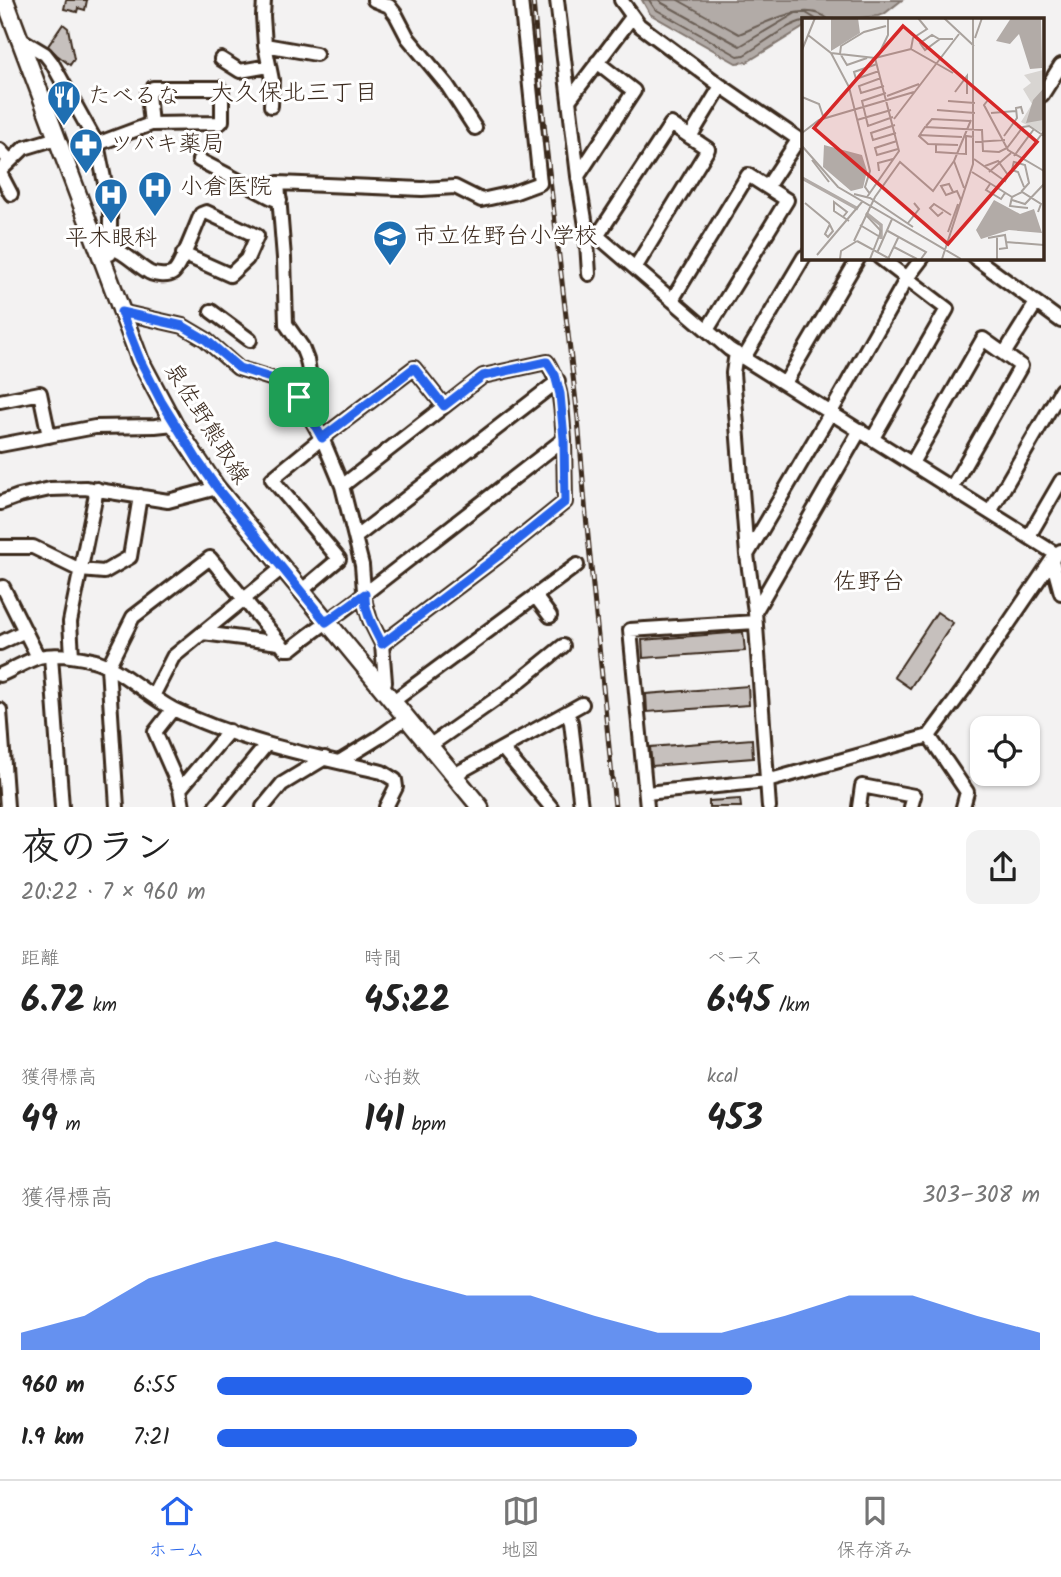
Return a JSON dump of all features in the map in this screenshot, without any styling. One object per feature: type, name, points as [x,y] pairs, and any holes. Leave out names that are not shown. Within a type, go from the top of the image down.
[{"type":"main road","name":"泉佐野熊取線","points":[[5,0],[140,360],[174,424],[217,488],[480,807]]},
{"type":"street","points":[[264,0],[265,44],[272,80],[271,106]]},
{"type":"street","points":[[299,397],[306,386],[309,371],[302,347],[286,324],[278,183],[422,189],[455,187],[481,200],[513,193],[540,183],[521,0]]},
{"type":"street","points":[[557,0],[586,226],[589,274]]},
{"type":"street","points":[[621,0],[639,25],[801,142],[767,187]]},
{"type":"street","points":[[379,1],[389,6],[396,15],[408,38],[447,85],[475,128]]},
{"type":"street","points":[[570,99],[632,17]]},
{"type":"street","points":[[20,39],[45,54],[52,63],[97,144],[110,208],[109,259],[104,267]]},
{"type":"street","points":[[265,44],[316,54]]},
{"type":"street","points":[[221,59],[240,71],[269,66]]},
{"type":"street","points":[[578,176],[634,91],[597,62]]},
{"type":"street","points":[[1056,83],[1061,65]]},
{"type":"street","points":[[690,136],[721,86]]},
{"type":"street","points":[[97,144],[151,124],[220,124],[222,92],[219,88],[153,89],[148,94],[151,124]]},
{"type":"street","points":[[598,235],[671,124],[708,149],[635,268]]},
{"type":"street","points":[[11,194],[0,172],[24,148],[57,138]]},
{"type":"street","points":[[0,150],[10,161]]},
{"type":"street","points":[[199,160],[280,200]]},
{"type":"street","points":[[672,300],[748,175],[787,200],[707,330]]},
{"type":"street","points":[[110,247],[148,273],[171,274],[175,272],[183,254],[201,214],[206,212],[257,236],[247,258],[230,275],[183,254]]},
{"type":"street","points":[[586,226],[740,356],[1030,536],[1056,555],[1061,593]]},
{"type":"street","points":[[769,807],[733,373],[740,356],[803,259]]},
{"type":"street","points":[[785,383],[858,259]]},
{"type":"street","points":[[873,438],[947,309],[881,259]]},
{"type":"street","points":[[747,555],[907,278],[921,259]]},
{"type":"street","points":[[977,259],[1061,321]]},
{"type":"street","points":[[1004,354],[1036,303]]},
{"type":"street","points":[[121,312],[183,326],[205,339],[239,368],[283,382],[299,397],[322,438],[341,486],[362,565],[365,603],[382,644],[387,696],[535,596],[576,565]]},
{"type":"street","points":[[205,339],[216,315],[250,340]]},
{"type":"street","points":[[912,463],[983,339],[1021,366],[952,487]]},
{"type":"street","points":[[341,486],[483,376],[547,362],[558,381],[564,439],[565,502],[382,644]]},
{"type":"street","points":[[301,590],[339,559],[272,479],[414,368],[444,406]]},
{"type":"street","points":[[356,537],[558,381]]},
{"type":"street","points":[[990,512],[1061,390]]},
{"type":"street","points":[[0,401],[40,393],[49,436]]},
{"type":"street","points":[[0,445],[95,427],[174,424]]},
{"type":"street","points":[[755,617],[860,430]]},
{"type":"street","points":[[117,807],[108,667],[133,617],[210,558],[279,643],[285,649],[291,649],[564,439]]},
{"type":"street","points":[[1030,536],[1061,481]]},
{"type":"street","points":[[0,503],[50,489],[97,489],[169,500],[217,488]]},
{"type":"street","points":[[72,656],[71,622],[97,489]]},
{"type":"street","points":[[0,547],[33,547],[80,569],[104,572],[130,557],[141,496]]},
{"type":"street","points":[[646,793],[767,781],[929,736],[1056,555]]},
{"type":"street","points":[[153,696],[173,657],[282,568]]},
{"type":"street","points":[[0,588],[4,587],[25,631],[45,657],[62,807]]},
{"type":"street","points":[[535,596],[550,616]]},
{"type":"street","points":[[647,807],[630,630],[755,617]]},
{"type":"street","points":[[0,643],[25,631]]},
{"type":"street","points":[[203,633],[279,643]]},
{"type":"street","points":[[429,746],[506,692],[564,646]]},
{"type":"street","points":[[0,675],[45,657],[72,656],[95,660],[173,709],[229,731],[267,744],[382,772],[395,780],[396,787],[386,807]]},
{"type":"street","points":[[454,775],[582,704]]},
{"type":"street","points":[[173,709],[155,732],[180,789],[183,807]]},
{"type":"street","points":[[0,710],[7,807]]},
{"type":"street","points":[[567,713],[571,722],[580,807]]},
{"type":"street","points":[[339,762],[406,718]]},
{"type":"street","points":[[180,789],[229,731]]},
{"type":"street","points":[[929,736],[967,792],[963,807]]},
{"type":"street","points":[[215,807],[267,744]]},
{"type":"street","points":[[503,749],[551,807]]},
{"type":"street","points":[[263,807],[282,784],[325,758]]},
{"type":"street","points":[[859,807],[862,786],[914,796],[911,807]]},
{"type":"water","points":[[642,0],[902,0],[878,16],[802,18],[802,28],[747,62],[736,63],[650,14]]},
{"type":"building","points":[[66,0],[87,0],[85,10],[78,8],[77,12],[64,9]]},
{"type":"building","points":[[63,24],[68,28],[74,59],[70,65],[48,46]]},
{"type":"building","points":[[937,612],[953,623],[910,688],[894,677]]},
{"type":"building","points":[[743,632],[745,651],[643,658],[642,640]]},
{"type":"building","points":[[748,686],[749,705],[647,712],[646,694]]},
{"type":"building","points":[[752,739],[753,758],[652,766],[650,747]]},
{"type":"building","points":[[740,799],[741,807],[709,807],[709,801]]},
{"type":"railway","points":[[533,0],[546,145],[578,419],[615,807]]},
{"type":"place","name":"たべるな","points":[[64,127]]},
{"type":"place","name":"ツバキ薬局","points":[[86,175]]},
{"type":"place","name":"小倉医院","points":[[155,218]]},
{"type":"place","name":"平木眼科","points":[[111,225]]},
{"type":"place","name":"市立佐野台小学校","points":[[390,267]]},
{"type":"district","name":"大久保北三丁目","points":[[294,93]]},
{"type":"district","name":"佐野台","points":[[869,582]]},
{"type":"route","points":[[121,312],[183,326],[205,339],[239,368],[283,382],[299,397],[322,438],[414,368],[444,406],[483,376],[547,362],[558,381],[560,394],[565,502],[382,644],[370,620],[365,594],[326,622],[198,461],[161,401],[140,360],[121,312]]}]
